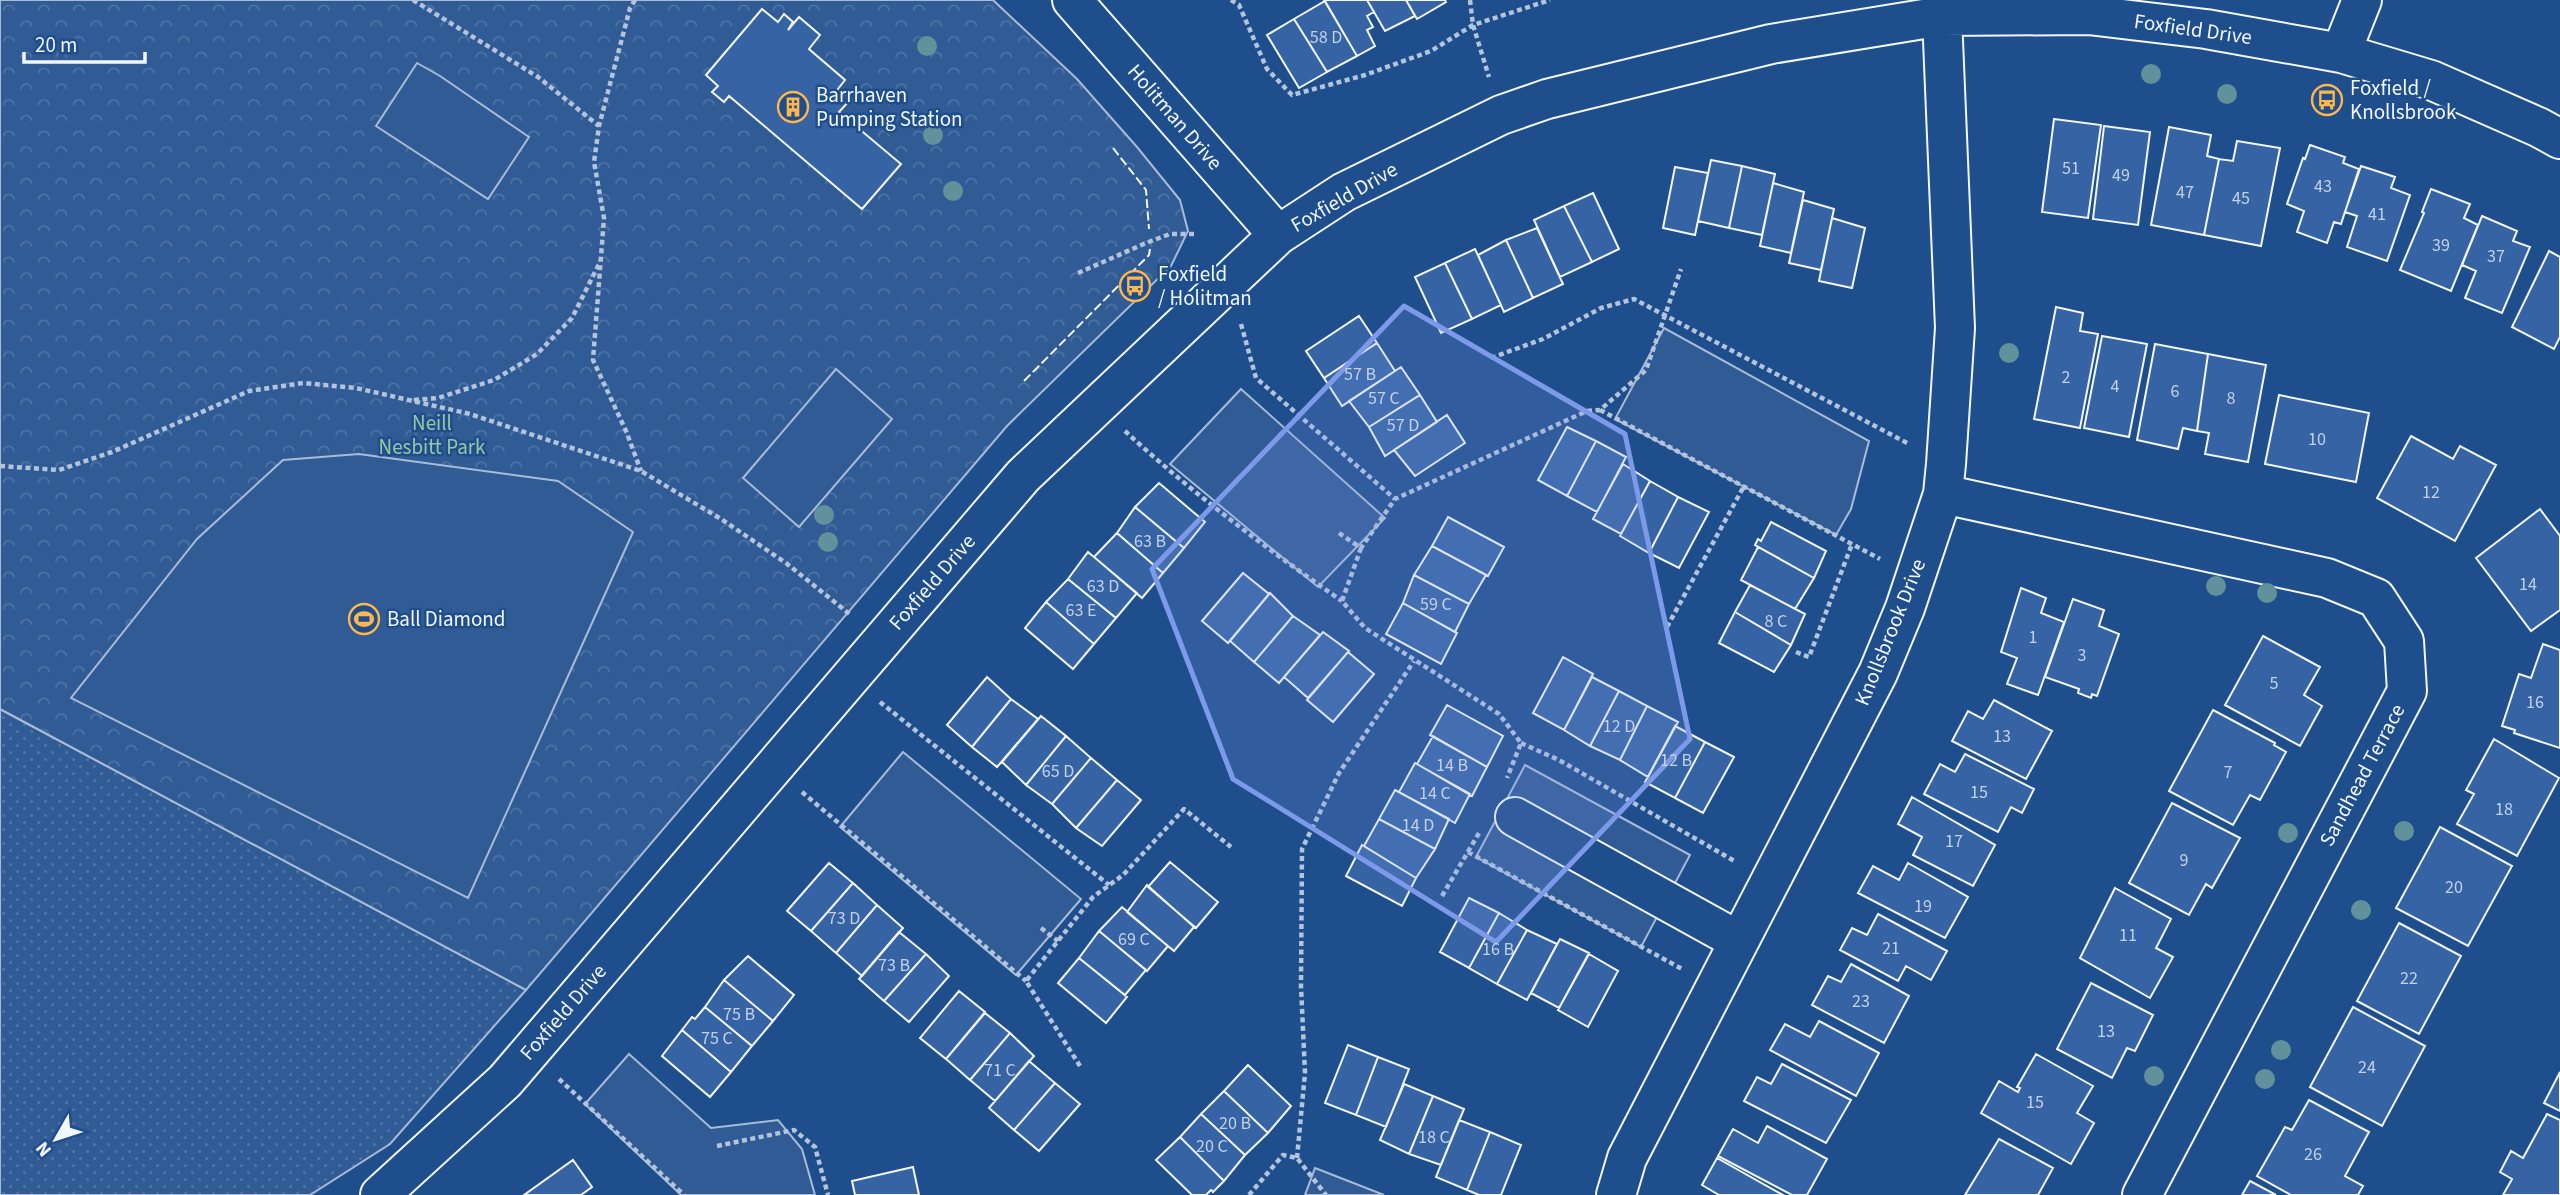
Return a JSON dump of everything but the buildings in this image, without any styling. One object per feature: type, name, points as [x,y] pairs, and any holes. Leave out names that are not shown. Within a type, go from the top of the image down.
[{"type":"street","name":"Holitman Drive","points":[[1072,0],[1278,235]]},
{"type":"street","points":[[2341,53],[2362,0]]},
{"type":"street","name":"Foxfield Drive","points":[[380,1195],[505,1081],[1023,476],[1278,235],[1344,192],[1500,115],[1547,99],[1771,44],[1942,16],[2088,15],[2206,29],[2341,53],[2431,80],[2560,139]]},
{"type":"street","name":"Knollsbrook Drive","points":[[1616,1195],[1627,1158],[1878,673],[1915,577],[1945,479],[1955,328],[1942,16]]},
{"type":"street","name":"Sandhead Terrace","points":[[1945,479],[2328,578],[2376,598],[2404,641],[2407,691],[2142,1195]]},
{"type":"street","points":[[1506,810],[1739,941]]},
{"type":"path","points":[[413,0],[538,78],[599,126]]},
{"type":"path","points":[[635,0],[629,8],[599,126],[594,162],[604,218],[593,360],[626,430],[641,471]]},
{"type":"path","points":[[1231,0],[1238,5],[1268,69],[1292,94],[1365,75],[1431,51],[1473,25],[1550,0]]},
{"type":"path","points":[[1469,0],[1473,25],[1500,115]]},
{"type":"path","points":[[1078,273],[1170,234],[1194,234]]},
{"type":"path","points":[[409,400],[438,398],[494,380],[537,354],[572,318],[601,260]]},
{"type":"path","points":[[1600,410],[1646,370],[1681,269]]},
{"type":"path","points":[[1491,358],[1544,339],[1601,308],[1633,299],[1667,314],[1945,479]]},
{"type":"path","points":[[1239,318],[1256,378],[1395,499]]},
{"type":"path","points":[[0,466],[59,470],[112,452],[249,391],[303,383],[356,388],[470,414],[641,471],[721,519],[786,563],[881,641]]},
{"type":"path","points":[[1342,601],[1360,548],[1395,499],[1587,411],[1600,410],[1915,577]]},
{"type":"path","points":[[1117,424],[1150,454],[1291,566],[1342,601],[1365,628],[1499,714],[1521,743],[1559,760],[1770,881]]},
{"type":"path","points":[[1667,626],[1744,486]]},
{"type":"path","points":[[1339,533],[1360,548]]},
{"type":"path","points":[[1796,652],[1809,657],[1852,544]]},
{"type":"path","points":[[1297,1158],[1305,1073],[1301,986],[1303,849],[1339,773],[1414,661]]},
{"type":"path","points":[[875,699],[1110,885]]},
{"type":"path","points":[[1442,896],[1468,852],[1506,810],[1521,743]]},
{"type":"path","points":[[798,789],[1026,981],[1080,1066]]},
{"type":"path","points":[[1026,981],[1093,897],[1123,875],[1185,809],[1231,847]]},
{"type":"path","points":[[1468,852],[1715,987]]},
{"type":"path","points":[[1041,928],[1058,941]]},
{"type":"path","points":[[554,1073],[684,1195]]},
{"type":"path","points":[[717,1146],[794,1130],[815,1147],[828,1195]]},
{"type":"path","points":[[1249,1195],[1283,1155],[1297,1158],[1326,1195]]},
{"type":"highlighted area","points":[[1404,306],[1625,434],[1690,739],[1496,942],[1233,779],[1152,569]]},
{"type":"green space","name":"Neill Nesbitt Park","points":[[0,0],[993,0],[1077,79],[1137,147],[1180,200],[1188,231],[1171,266],[1007,426],[526,990],[0,709]]},
{"type":"green space","points":[[0,709],[526,990],[390,1144],[310,1195],[0,1195]]},
{"type":"shaded area","points":[[417,63],[529,137],[488,199],[376,126]]},
{"type":"shaded area","points":[[1664,328],[1869,441],[1851,509],[1836,535],[1615,419]]},
{"type":"shaded area","points":[[836,369],[892,419],[799,527],[743,478]]},
{"type":"shaded area","points":[[1241,389],[1385,518],[1318,587],[1170,464]]},
{"type":"shaded area","name":"Ball Diamond","points":[[359,454],[558,481],[633,532],[468,898],[71,698],[197,539],[283,460]]},
{"type":"shaded area","points":[[903,752],[1081,899],[1016,975],[840,827]]},
{"type":"shaded area","points":[[1525,765],[1690,855],[1641,947],[1476,857]]},
{"type":"shaded area","points":[[629,1054],[711,1128],[778,1120],[802,1149],[815,1195],[681,1195],[585,1104]]},
{"type":"shaded area","points":[[1315,1168],[1384,1195],[1305,1195]]},
{"type":"fence","points":[[1113,148],[1146,190],[1149,229]]},
{"type":"fence","points":[[1024,381],[1149,255],[1150,249]]},
{"type":"place","name":"Foxfield / Knollsbrook","points":[[2327,100]]},
{"type":"place","name":"Barrhaven Pumping Station","points":[[793,107]]},
{"type":"place","name":"Foxfield / Holitman","points":[[1135,286]]},
{"type":"place","name":"Ball Diamond","points":[[364,619]]}]
